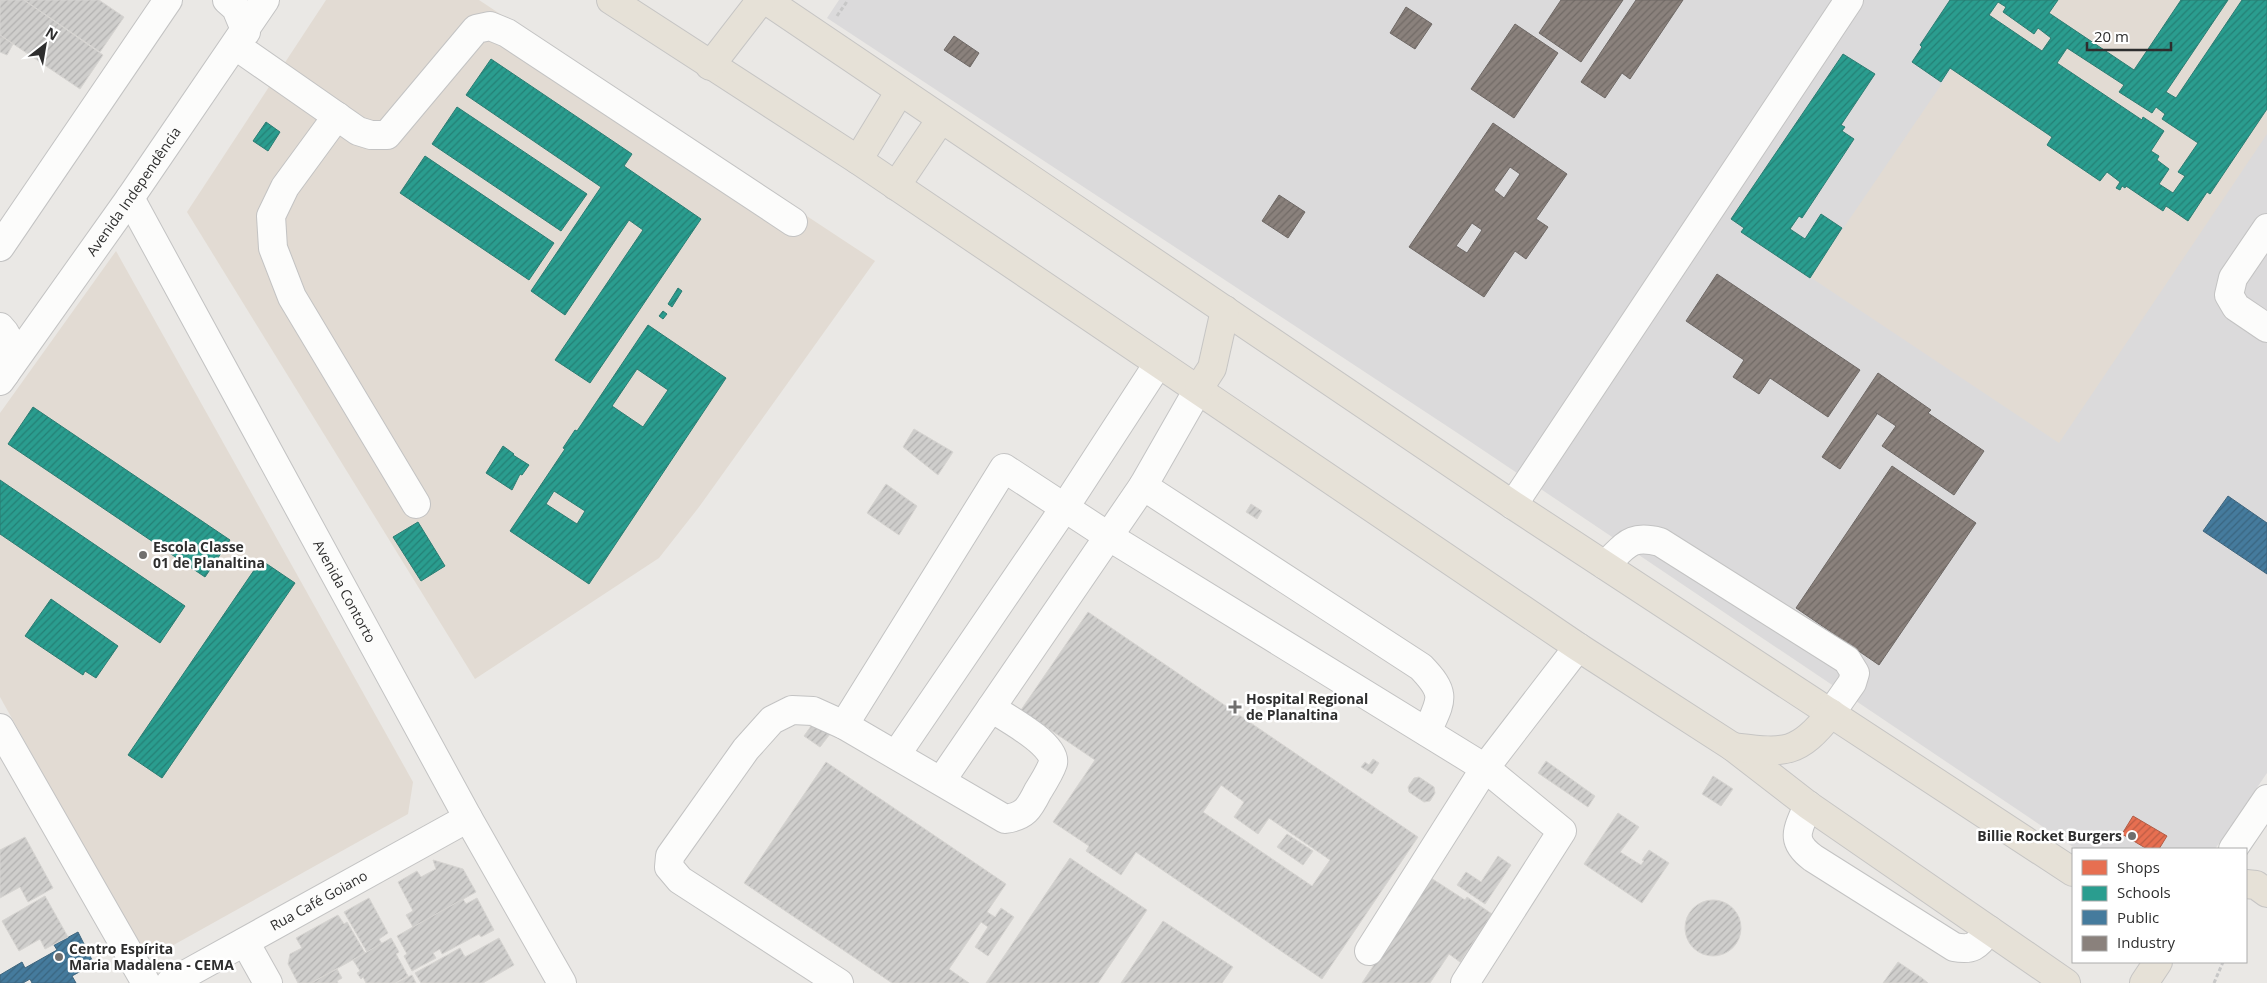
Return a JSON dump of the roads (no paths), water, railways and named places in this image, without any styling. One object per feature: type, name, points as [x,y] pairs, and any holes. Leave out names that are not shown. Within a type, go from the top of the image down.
[{"type":"main road","points":[[611,0],[710,66],[858,160],[1158,364],[1199,388],[1578,647],[1733,747],[1808,805],[2066,983]]},
{"type":"main road","points":[[710,66],[761,0]]},
{"type":"main road","points":[[766,0],[1513,505],[2072,871]]},
{"type":"main road","points":[[858,160],[900,91]]},
{"type":"main road","points":[[896,186],[941,119]]},
{"type":"main road","points":[[1199,388],[1212,368],[1225,310]]},
{"type":"main road","points":[[1733,747],[1776,752],[1798,746],[1816,732],[1831,713]]},
{"type":"main road","points":[[2247,884],[2256,885],[2267,892]]},
{"type":"main road","points":[[2144,983],[2157,963]]},
{"type":"street","points":[[0,247],[168,0]]},
{"type":"street","points":[[227,0],[236,8],[241,39],[358,131],[371,135],[387,135],[476,29],[490,26],[507,33],[792,222]]},
{"type":"street","name":"Avenida Independência","points":[[1,379],[130,198],[266,0]]},
{"type":"street","points":[[1513,505],[1849,0]]},
{"type":"street","points":[[337,116],[285,187],[271,216],[273,248],[292,297],[416,504]]},
{"type":"street","name":"Avenida Contorto","points":[[130,198],[468,818],[562,983]]},
{"type":"street","points":[[2267,228],[2233,278],[2229,296],[2236,307],[2267,328]]},
{"type":"street","points":[[0,327],[6,333],[10,344],[11,356],[9,367],[1,379]]},
{"type":"street","points":[[896,755],[1065,506],[1158,364]]},
{"type":"street","points":[[941,781],[1143,486],[1199,388]]},
{"type":"street","points":[[844,725],[1004,468],[1065,506],[1108,536],[1485,768],[1562,830],[1465,983]]},
{"type":"street","points":[[1143,486],[1421,667],[1436,683],[1440,701],[1426,732]]},
{"type":"street","points":[[1605,565],[1632,540],[1644,538],[1660,542],[1847,660],[1855,673],[1852,684],[1831,713]]},
{"type":"street","points":[[1368,951],[1485,768],[1578,647]]},
{"type":"street","points":[[839,983],[680,880],[669,867],[670,856],[746,749],[772,720],[792,710],[813,711],[844,725],[1005,820],[1019,817],[1031,805],[1053,762],[1052,752],[1040,741],[991,708]]},
{"type":"street","points":[[0,728],[146,983]]},
{"type":"street","points":[[2234,848],[2267,799]]},
{"type":"street","points":[[1808,805],[1796,834],[1801,848],[1813,858],[1954,947],[1966,949],[1977,946],[1989,930]]},
{"type":"street","name":"Rua Café Goiano","points":[[170,983],[468,818]]},
{"type":"street","points":[[245,942],[268,983]]},
{"type":"place","name":"Escola Classe 01 de Planaltina","points":[[143,555]]},
{"type":"place","name":"Hospital Regional de Planaltina","points":[[1235,707]]},
{"type":"place","name":"Billie Rocket Burgers","points":[[2132,836]]},
{"type":"place","name":"Centro Espírita Maria Madalena - CEMA","points":[[59,957]]}]
